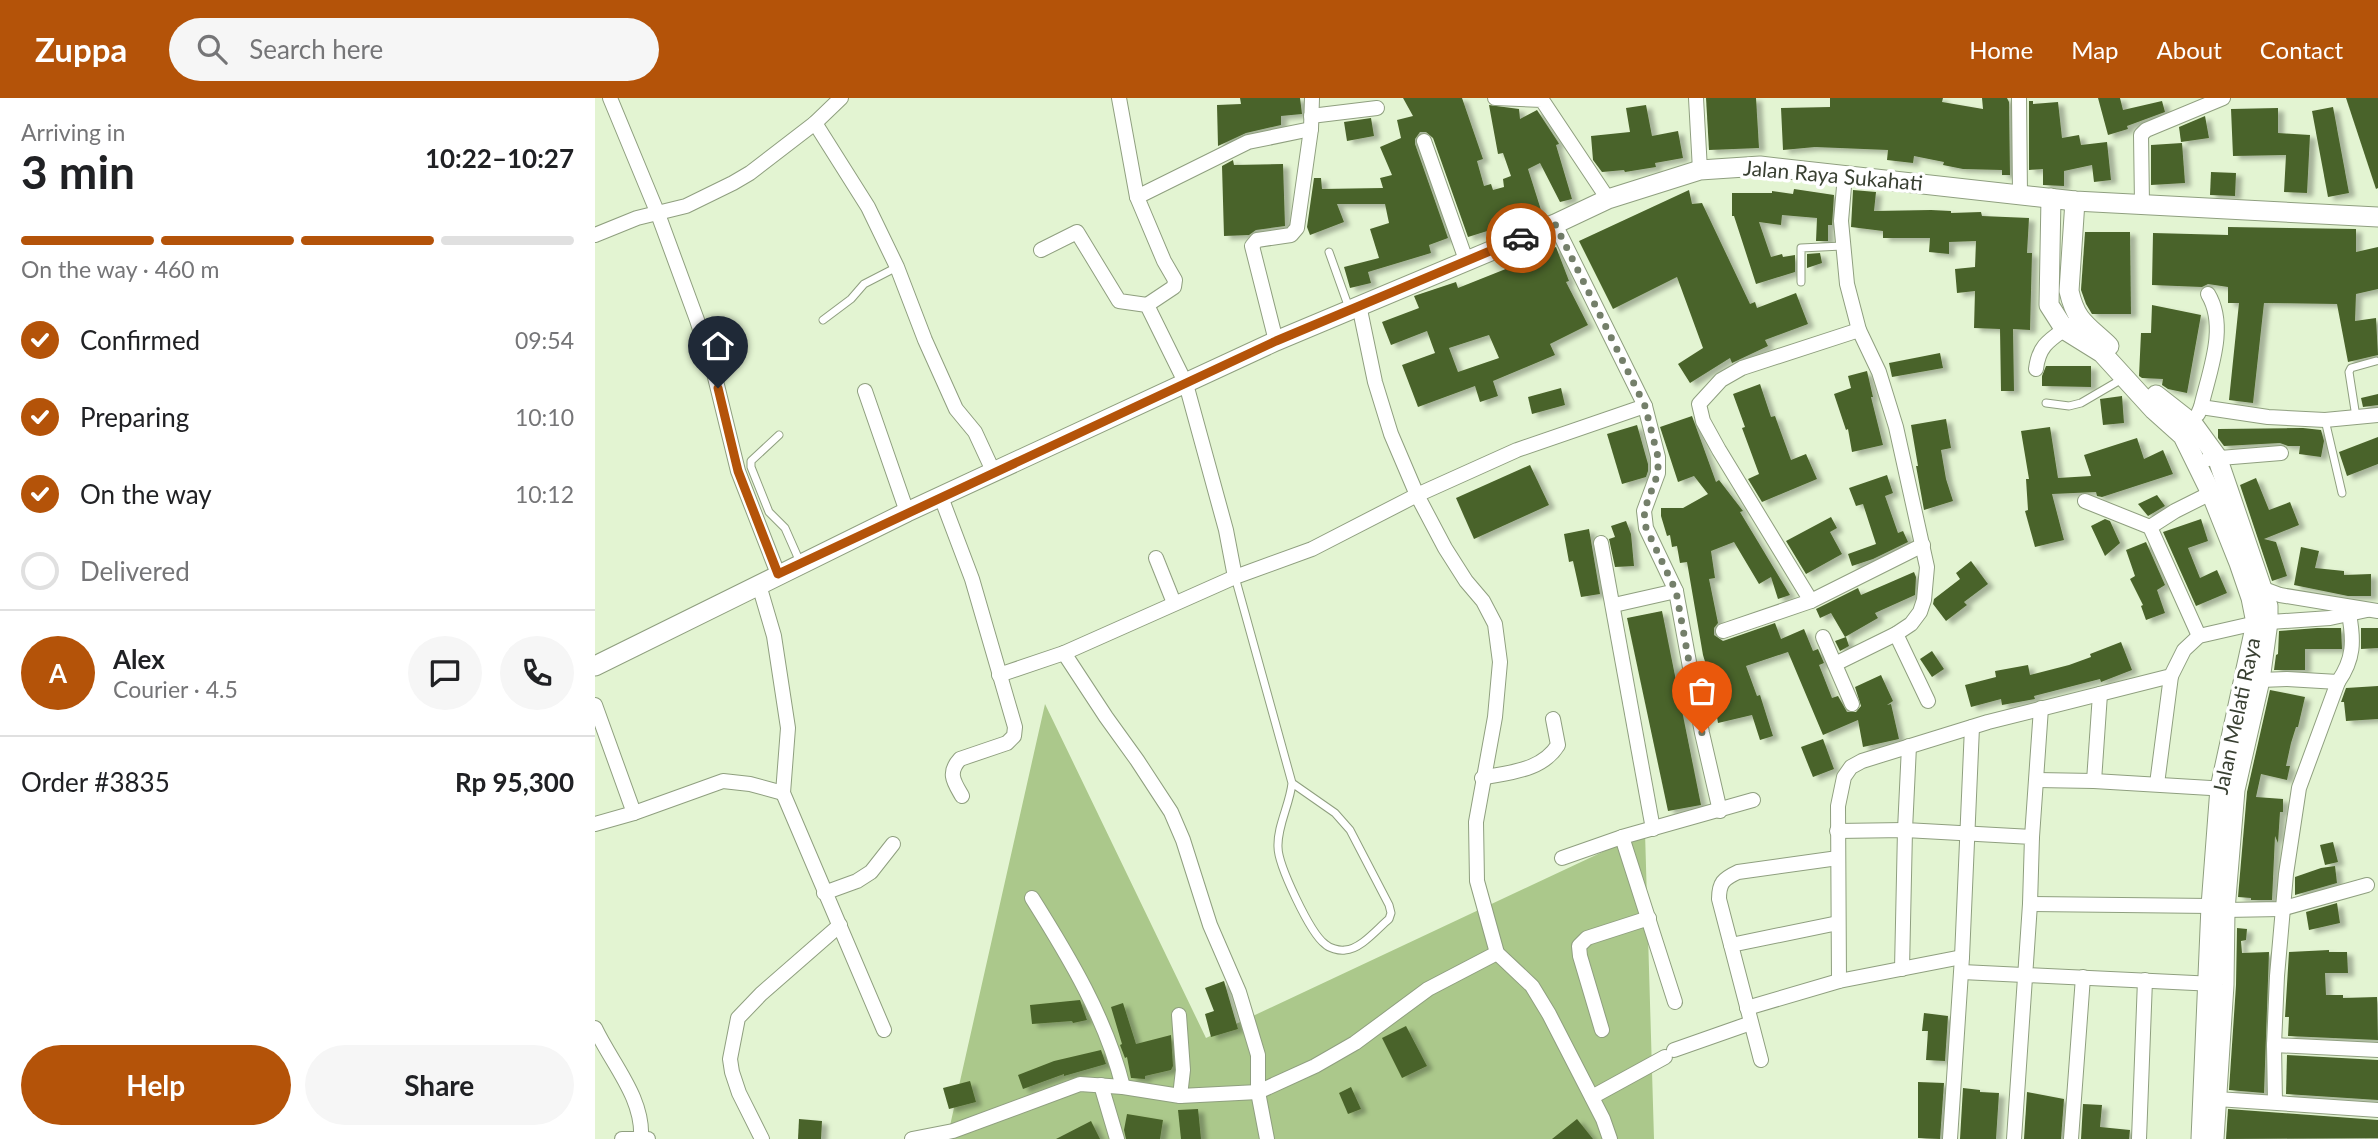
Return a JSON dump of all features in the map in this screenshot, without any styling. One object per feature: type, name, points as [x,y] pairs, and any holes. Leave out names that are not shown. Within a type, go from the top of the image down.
[{"type":"main road","name":"Jalan Raya Sukahati","points":[[595,666],[907,512],[1276,341],[1555,224],[1608,199],[1700,170],[1760,166],[2075,201],[2378,217]]},
{"type":"main road","name":"Jalan Melati Raya","points":[[2051,198],[2049,305],[2072,325],[2107,344],[2128,375],[2192,423],[2217,457],[2264,589],[2260,680],[2227,789]]},
{"type":"main road","points":[[2072,325],[2069,291],[2075,201]]},
{"type":"main road","name":"Jalan Melati Raya","points":[[2192,423],[2196,461],[2262,622],[2227,789],[2218,908],[2217,1099],[2214,1139]]},
{"type":"main road","name":"Jalan Melati Raya","points":[[2201,1139],[2216,984]]},
{"type":"street","points":[[610,98],[658,214],[697,320],[714,373],[738,471],[778,574]]},
{"type":"street","points":[[595,235],[637,218],[686,206],[750,173],[815,123],[841,98]]},
{"type":"street","points":[[1041,250],[1077,232],[1119,301],[1147,305],[1176,284],[1137,197],[1121,98]]},
{"type":"street","points":[[1276,341],[1252,246],[1257,240],[1291,235],[1296,230],[1312,98]]},
{"type":"street","points":[[1496,98],[1542,99],[1608,199]]},
{"type":"street","points":[[1696,98],[1700,170]]},
{"type":"street","points":[[2019,98],[2020,194]]},
{"type":"street","points":[[2142,204],[2141,135],[2146,130],[2223,98]]},
{"type":"street","points":[[1137,197],[1248,142],[1377,107]]},
{"type":"street","points":[[815,123],[868,207],[897,267],[925,340],[956,409],[975,432],[994,473]]},
{"type":"street","points":[[1425,141],[1466,260]]},
{"type":"street","points":[[1835,664],[1911,624],[1920,612],[1924,600],[1927,568],[1896,427],[1879,372],[1859,330],[1847,284],[1841,221],[1845,175]]},
{"type":"street","points":[[1555,224],[1645,406],[1658,457],[1658,473],[1644,511],[1646,528],[1676,591],[1702,733],[1720,811]]},
{"type":"street","points":[[2208,294],[2216,307],[2218,326],[2192,423],[2268,418],[2325,420],[2378,415]]},
{"type":"street","points":[[1147,305],[1186,384],[1226,530],[1235,577]]},
{"type":"street","points":[[1354,307],[1391,434],[1417,495],[1445,548],[1466,581],[1483,601],[1495,624],[1500,662],[1495,717],[1476,822],[1477,881],[1497,953],[1531,986],[1592,1097],[1610,1139]]},
{"type":"street","points":[[2036,369],[2042,347],[2072,325]]},
{"type":"street","points":[[1811,601],[1719,450],[1703,421],[1699,404],[1721,380],[1742,368],[1859,330]]},
{"type":"street","points":[[865,391],[907,512]]},
{"type":"street","points":[[999,675],[1064,653],[1235,577],[1312,549],[1417,495],[1517,450],[1645,406]]},
{"type":"street","points":[[2196,461],[2281,453]]},
{"type":"street","points":[[2150,527],[2211,493]]},
{"type":"street","points":[[941,496],[972,579],[1015,727],[1014,736],[1007,743],[960,759],[955,765],[951,778],[962,796]]},
{"type":"street","points":[[2085,501],[2150,527],[2199,636]]},
{"type":"street","points":[[1601,543],[1653,829]]},
{"type":"street","points":[[1723,631],[1811,601],[1923,545]]},
{"type":"street","points":[[1156,558],[1174,603]]},
{"type":"street","points":[[759,585],[774,636],[787,728],[783,793],[884,1030]]},
{"type":"street","points":[[2264,589],[2280,595],[2373,610]]},
{"type":"street","points":[[1614,605],[1676,591]]},
{"type":"street","points":[[2157,784],[2171,676],[2184,650],[2199,636],[2262,622],[2330,618],[2373,610]]},
{"type":"street","points":[[2275,1102],[2274,1045],[2281,909],[2299,788],[2337,682],[2347,669],[2351,656],[2349,614]]},
{"type":"street","points":[[1896,634],[1928,701]]},
{"type":"street","points":[[1823,637],[1851,705]]},
{"type":"street","points":[[1064,653],[1171,812],[1183,840],[1210,925],[1239,992],[1258,1055],[1258,1092],[1266,1139]]},
{"type":"street","points":[[1839,981],[1837,831],[1844,777],[1851,766],[1972,727],[2171,676]]},
{"type":"street","points":[[2260,680],[2337,682]]},
{"type":"street","points":[[2094,780],[2100,694]]},
{"type":"street","points":[[595,705],[635,813]]},
{"type":"street","points":[[2014,1139],[2041,708]]},
{"type":"street","points":[[1482,778],[1533,767],[1551,757],[1558,745],[1553,719]]},
{"type":"street","points":[[1950,1139],[1962,972],[1972,727]]},
{"type":"street","points":[[1902,969],[1909,746]]},
{"type":"street","points":[[2037,780],[2094,780],[2227,789]]},
{"type":"street","points":[[595,824],[723,782],[750,783],[783,793]]},
{"type":"street","points":[[1562,858],[1622,837],[1753,800]]},
{"type":"street","points":[[1837,831],[1905,830],[2032,837]]},
{"type":"street","points":[[1622,837],[1675,1002]]},
{"type":"street","points":[[824,893],[857,881],[871,872],[893,844]]},
{"type":"street","points":[[1761,1059],[1719,899],[1719,886],[1724,878],[1738,872],[1838,858]]},
{"type":"street","points":[[2029,904],[2281,909],[2367,885]]},
{"type":"street","points":[[1032,898],[1068,956],[1100,1019],[1123,1087]]},
{"type":"street","points":[[1602,1030],[1579,946],[1587,938],[1649,918]]},
{"type":"street","points":[[1731,945],[1838,922]]},
{"type":"street","points":[[762,1139],[739,1093],[732,1072],[730,1059],[738,1018],[761,994],[840,925]]},
{"type":"street","points":[[912,1139],[954,1135],[1080,1084],[1123,1087],[1180,1096],[1258,1092],[1315,1066],[1428,989],[1497,953]]},
{"type":"street","points":[[1592,1097],[1749,1015],[1839,981],[1962,957]]},
{"type":"street","points":[[1962,972],[2216,984]]},
{"type":"street","points":[[2071,1139],[2083,977]]},
{"type":"street","points":[[2139,1139],[2145,980]]},
{"type":"street","points":[[1179,1015],[1183,1070],[1180,1096]]},
{"type":"street","points":[[595,1028],[638,1106],[643,1139],[622,1139]]},
{"type":"street","points":[[2274,1045],[2378,1050]]},
{"type":"street","points":[[1101,1085],[1117,1139]]},
{"type":"street","points":[[2217,1099],[2378,1110]]},
{"type":"lane","points":[[1801,282],[1801,248],[1842,246]]},
{"type":"lane","points":[[1329,252],[1354,307]]},
{"type":"lane","points":[[823,320],[851,299],[864,284],[897,267]]},
{"type":"lane","points":[[2356,417],[2349,372],[2351,368],[2376,361]]},
{"type":"lane","points":[[2046,403],[2070,406],[2081,403],[2128,375]]},
{"type":"lane","points":[[2325,420],[2342,494]]},
{"type":"lane","points":[[779,435],[755,456],[751,467],[769,512],[785,528],[801,563]]},
{"type":"lane","points":[[1235,577],[1292,783],[1291,799],[1278,839],[1283,868],[1312,930],[1326,946],[1342,951],[1353,948],[1389,919],[1389,905],[1350,830],[1335,813],[1292,783]]},
{"type":"green space","points":[[1045,704],[1206,1038],[1645,832],[1654,1139],[947,1139]]},
{"type":"building","points":[[1240,98],[1300,98],[1302,114],[1281,116],[1281,125],[1246,133],[1218,146],[1217,105],[1241,104]]},
{"type":"building","points":[[1403,98],[1462,98],[1483,159],[1477,161],[1484,186],[1491,184],[1493,190],[1504,187],[1503,179],[1511,176],[1503,153],[1498,154],[1489,105],[1519,109],[1520,119],[1537,110],[1559,144],[1556,145],[1572,199],[1560,202],[1540,163],[1528,169],[1541,210],[1468,237],[1433,138],[1426,132],[1420,132],[1415,144],[1448,238],[1429,245],[1431,253],[1368,272],[1371,283],[1350,288],[1344,267],[1379,258],[1370,229],[1389,223],[1385,204],[1337,204],[1344,222],[1310,235],[1307,227],[1314,178],[1321,178],[1322,189],[1383,188],[1380,178],[1392,175],[1380,147],[1401,138],[1397,120],[1413,116]]},
{"type":"building","points":[[1706,98],[1756,98],[1759,148],[1709,150]]},
{"type":"building","points":[[1830,98],[1943,98],[1942,102],[1983,109],[1982,98],[2007,98],[2010,175],[2002,175],[2002,170],[1963,169],[1914,156],[1913,163],[1887,160],[1888,150],[1815,147],[1783,150],[1781,108],[1830,107]]},
{"type":"building","points":[[2098,98],[2120,98],[2123,110],[2162,101],[2165,112],[2108,135]]},
{"type":"building","points":[[2346,98],[2378,98],[2376,189]]},
{"type":"building","points":[[2029,101],[2033,101],[2033,104],[2058,102],[2062,138],[2079,135],[2081,145],[2107,142],[2111,180],[2094,182],[2092,165],[2064,171],[2064,186],[2043,185],[2043,169],[2029,170]]},
{"type":"building","points":[[1646,105],[1652,136],[1678,131],[1683,158],[1655,163],[1656,167],[1625,172],[1602,172],[1593,160],[1591,136],[1630,132],[1626,108]]},
{"type":"building","points":[[2333,107],[2349,193],[2328,197],[2312,111]]},
{"type":"building","points":[[2278,108],[2278,133],[2310,135],[2307,193],[2284,192],[2286,155],[2233,156],[2231,109]]},
{"type":"building","points":[[2205,116],[2209,138],[2181,142],[2179,127]]},
{"type":"building","points":[[1371,118],[1374,136],[1347,141],[1344,122]]},
{"type":"building","points":[[2182,143],[2185,183],[2151,185],[2151,145]]},
{"type":"building","points":[[1233,160],[1234,165],[1283,164],[1285,226],[1256,230],[1249,235],[1224,236],[1222,166]]},
{"type":"building","points":[[2211,172],[2236,173],[2235,196],[2210,195]]},
{"type":"building","points":[[1794,189],[1834,195],[1828,241],[1816,241],[1817,218],[1782,215],[1781,225],[1759,222],[1771,257],[1795,255],[1795,272],[1756,284],[1732,216],[1732,193],[1772,191],[1793,194]]},
{"type":"building","points":[[1689,190],[1692,204],[1702,203],[1750,304],[1755,302],[1757,308],[1796,293],[1808,324],[1765,340],[1768,346],[1732,363],[1730,358],[1690,383],[1678,364],[1703,348],[1677,277],[1613,309],[1579,241]]},
{"type":"building","points":[[1853,190],[1876,192],[1874,211],[1981,212],[1982,216],[2029,218],[2027,253],[2032,253],[2030,330],[2013,329],[2014,391],[2001,391],[2000,329],[1974,328],[1975,291],[1957,293],[1955,269],[1975,267],[1976,241],[1949,242],[1949,254],[1929,252],[1930,238],[1883,238],[1883,231],[1851,227]]},
{"type":"building","points":[[2228,227],[2356,229],[2356,252],[2378,247],[2378,289],[2356,294],[2355,321],[2376,318],[2378,355],[2348,362],[2337,304],[2264,303],[2253,403],[2229,400],[2239,303],[2228,303],[2228,287],[2208,284],[2202,287],[2152,285],[2153,233],[2228,235]]},
{"type":"building","points":[[2085,232],[2130,232],[2131,314],[2092,314],[2086,304],[2081,290]]},
{"type":"building","points":[[1556,247],[1569,281],[1566,282],[1588,325],[1550,344],[1555,355],[1493,381],[1498,396],[1480,402],[1475,386],[1418,407],[1402,365],[1435,353],[1427,331],[1391,345],[1382,322],[1419,308],[1414,296],[1456,282],[1458,288],[1528,260],[1527,257]],"holes":[[[1489,335],[1499,358],[1458,372],[1449,348]]]},
{"type":"building","points":[[1820,253],[1822,263],[1807,268],[1807,254]]},
{"type":"building","points":[[2152,305],[2201,315],[2187,393],[2168,389],[2162,385],[2163,379],[2139,376],[2141,333],[2151,333]]},
{"type":"building","points":[[1940,353],[1943,368],[1892,377],[1889,363]]},
{"type":"building","points":[[2046,366],[2091,366],[2091,387],[2042,386]]},
{"type":"building","points":[[1867,371],[1883,445],[1852,452],[1848,429],[1846,430],[1834,394],[1851,388],[1848,376]]},
{"type":"building","points":[[1760,384],[1771,417],[1775,416],[1791,460],[1806,454],[1817,479],[1762,502],[1748,479],[1759,474],[1733,394]]},
{"type":"building","points":[[1561,388],[1565,405],[1532,414],[1528,397]]},
{"type":"building","points":[[2378,394],[2378,405],[2363,407],[2361,398]]},
{"type":"building","points":[[2122,396],[2124,423],[2103,425],[2100,399]]},
{"type":"building","points":[[1692,416],[1716,482],[1719,480],[1743,511],[1740,512],[1790,595],[1778,599],[1771,577],[1759,584],[1734,542],[1711,551],[1715,578],[1709,579],[1718,623],[1714,628],[1714,635],[1723,641],[1775,623],[1781,639],[1804,629],[1813,651],[1818,649],[1824,663],[1819,665],[1832,698],[1838,696],[1847,712],[1856,712],[1861,706],[1855,687],[1881,675],[1893,701],[1887,705],[1891,704],[1899,739],[1863,747],[1858,720],[1823,735],[1788,652],[1746,666],[1757,696],[1760,695],[1773,736],[1760,740],[1752,715],[1718,723],[1687,562],[1680,563],[1677,546],[1672,547],[1670,535],[1667,536],[1661,516],[1661,508],[1683,508],[1708,494],[1694,476],[1678,482],[1660,427]]},
{"type":"building","points":[[1946,419],[1951,448],[1941,450],[1953,501],[1924,510],[1911,425]]},
{"type":"building","points":[[1637,425],[1648,471],[1646,477],[1622,484],[1607,434]]},
{"type":"building","points":[[2050,427],[2058,478],[2091,476],[2084,455],[2137,438],[2144,459],[2163,450],[2173,474],[2102,497],[2097,496],[2096,492],[2052,494],[2064,540],[2035,547],[2025,511],[2028,510],[2026,479],[2029,479],[2021,431]]},
{"type":"building","points":[[2218,429],[2321,430],[2324,441],[2321,457],[2299,454],[2300,446],[2280,443],[2224,446],[2218,438]]},
{"type":"building","points":[[2378,437],[2378,464],[2347,476],[2339,452]]},
{"type":"building","points":[[1530,465],[1549,505],[1474,539],[1456,498]]},
{"type":"building","points":[[1887,475],[1893,493],[1885,496],[1898,533],[1903,531],[1908,542],[1852,566],[1848,554],[1876,544],[1863,504],[1856,506],[1849,488]]},
{"type":"building","points":[[2256,478],[2269,510],[2290,502],[2299,525],[2264,539],[2276,542],[2287,576],[2272,581],[2240,485]]},
{"type":"building","points":[[2157,495],[2165,506],[2148,516],[2138,504]]},
{"type":"building","points":[[1831,517],[1837,528],[1830,532],[1842,554],[1806,574],[1786,541]]},
{"type":"building","points":[[2105,519],[2110,521],[2120,543],[2105,556],[2091,526]]},
{"type":"building","points":[[2201,519],[2208,541],[2188,548],[2200,578],[2217,570],[2227,593],[2196,606],[2163,532]]},
{"type":"building","points":[[1626,521],[1631,534],[1634,566],[1615,567],[1609,539],[1615,537],[1611,526]]},
{"type":"building","points":[[1589,529],[1600,594],[1581,597],[1573,561],[1569,562],[1564,534]]},
{"type":"building","points":[[2146,542],[2165,585],[2157,590],[2165,613],[2146,620],[2141,606],[2143,605],[2130,579],[2135,576],[2126,550]]},
{"type":"building","points":[[2301,547],[2319,551],[2315,568],[2344,571],[2344,575],[2371,574],[2371,596],[2348,596],[2294,585]]},
{"type":"building","points":[[1971,561],[1988,584],[1964,602],[1967,605],[1946,621],[1933,604],[1934,599],[1960,579],[1956,573]]},
{"type":"building","points":[[1914,572],[1915,595],[1875,613],[1878,618],[1845,637],[1831,613],[1820,618],[1816,609],[1858,588],[1861,595]]},
{"type":"building","points":[[1662,611],[1701,805],[1668,811],[1627,618]]},
{"type":"building","points":[[2341,628],[2342,649],[2305,649],[2305,670],[2274,670],[2279,631]]},
{"type":"building","points":[[2361,628],[2378,628],[2378,648],[2361,649]]},
{"type":"building","points":[[1846,637],[1849,646],[1840,651],[1835,641]]},
{"type":"building","points":[[2121,642],[2132,670],[2101,682],[2100,679],[2034,696],[2035,699],[2002,705],[2001,699],[1971,707],[1965,685],[1996,677],[1995,671],[2028,665],[2030,675],[2069,665]]},
{"type":"building","points":[[1932,651],[1944,669],[1932,677],[1920,659]]},
{"type":"building","points":[[2378,686],[2378,719],[2346,721],[2344,702],[2341,702],[2346,688]]},
{"type":"building","points":[[2270,690],[2305,697],[2286,766],[2290,766],[2287,780],[2261,774],[2256,797],[2283,799],[2283,812],[2280,812],[2278,843],[2275,836],[2272,900],[2251,900],[2238,897],[2247,792]]},
{"type":"building","points":[[1823,739],[1834,769],[1813,777],[1801,747]]},
{"type":"building","points":[[2333,842],[2338,862],[2325,865],[2320,845]]},
{"type":"building","points":[[2335,866],[2337,883],[2295,895],[2295,877]]},
{"type":"building","points":[[2337,903],[2340,923],[2309,930],[2306,912]]},
{"type":"building","points":[[2237,928],[2247,929],[2246,940],[2241,941],[2242,953],[2269,952],[2264,1093],[2229,1090]]},
{"type":"building","points":[[2289,952],[2347,952],[2348,973],[2325,973],[2326,995],[2343,995],[2343,998],[2377,997],[2378,1040],[2288,1036],[2289,1017],[2285,1017]]},
{"type":"building","points":[[1224,981],[1238,1029],[1211,1037],[1205,1014],[1214,1011],[1205,988]]},
{"type":"building","points":[[1080,1000],[1087,1020],[1032,1024],[1030,1005]]},
{"type":"building","points":[[1123,1003],[1136,1044],[1171,1035],[1171,1070],[1145,1076],[1145,1079],[1131,1078],[1111,1007]]},
{"type":"building","points":[[1924,1013],[1948,1016],[1945,1061],[1926,1060],[1928,1031],[1922,1031]]},
{"type":"building","points":[[1406,1026],[1427,1066],[1402,1078],[1382,1038]]},
{"type":"building","points":[[1101,1050],[1106,1064],[1064,1074],[1023,1089],[1018,1075],[1054,1061]]},
{"type":"building","points":[[2287,1055],[2378,1060],[2378,1100],[2286,1094]]},
{"type":"building","points":[[970,1081],[976,1102],[949,1109],[943,1088]]},
{"type":"building","points":[[1918,1082],[1944,1083],[1940,1139],[1918,1138]]},
{"type":"building","points":[[1351,1087],[1361,1109],[1348,1114],[1339,1093]]},
{"type":"building","points":[[1963,1088],[1999,1093],[1996,1139],[1960,1139]]},
{"type":"building","points":[[2027,1092],[2064,1099],[2061,1139],[2024,1139]]},
{"type":"building","points":[[2083,1104],[2102,1105],[2100,1127],[2130,1130],[2129,1139],[2081,1139]]},
{"type":"building","points":[[1198,1109],[1201,1139],[1181,1139],[1178,1110]]},
{"type":"building","points":[[2228,1109],[2378,1120],[2378,1138],[2226,1139]]},
{"type":"building","points":[[1127,1114],[1163,1120],[1160,1139],[1126,1139],[1124,1130]]},
{"type":"building","points":[[799,1119],[822,1121],[821,1139],[798,1139]]},
{"type":"building","points":[[1577,1119],[1593,1139],[1552,1139]]},
{"type":"building","points":[[1091,1121],[1100,1139],[1056,1139]]},
{"type":"way so far","points":[[1521,238],[1555,224],[1645,406],[1658,457],[1658,473],[1644,511],[1646,528],[1676,591],[1702,733]]},
{"type":"route","points":[[718,388],[738,471],[778,574],[1276,341],[1521,238]]}]
